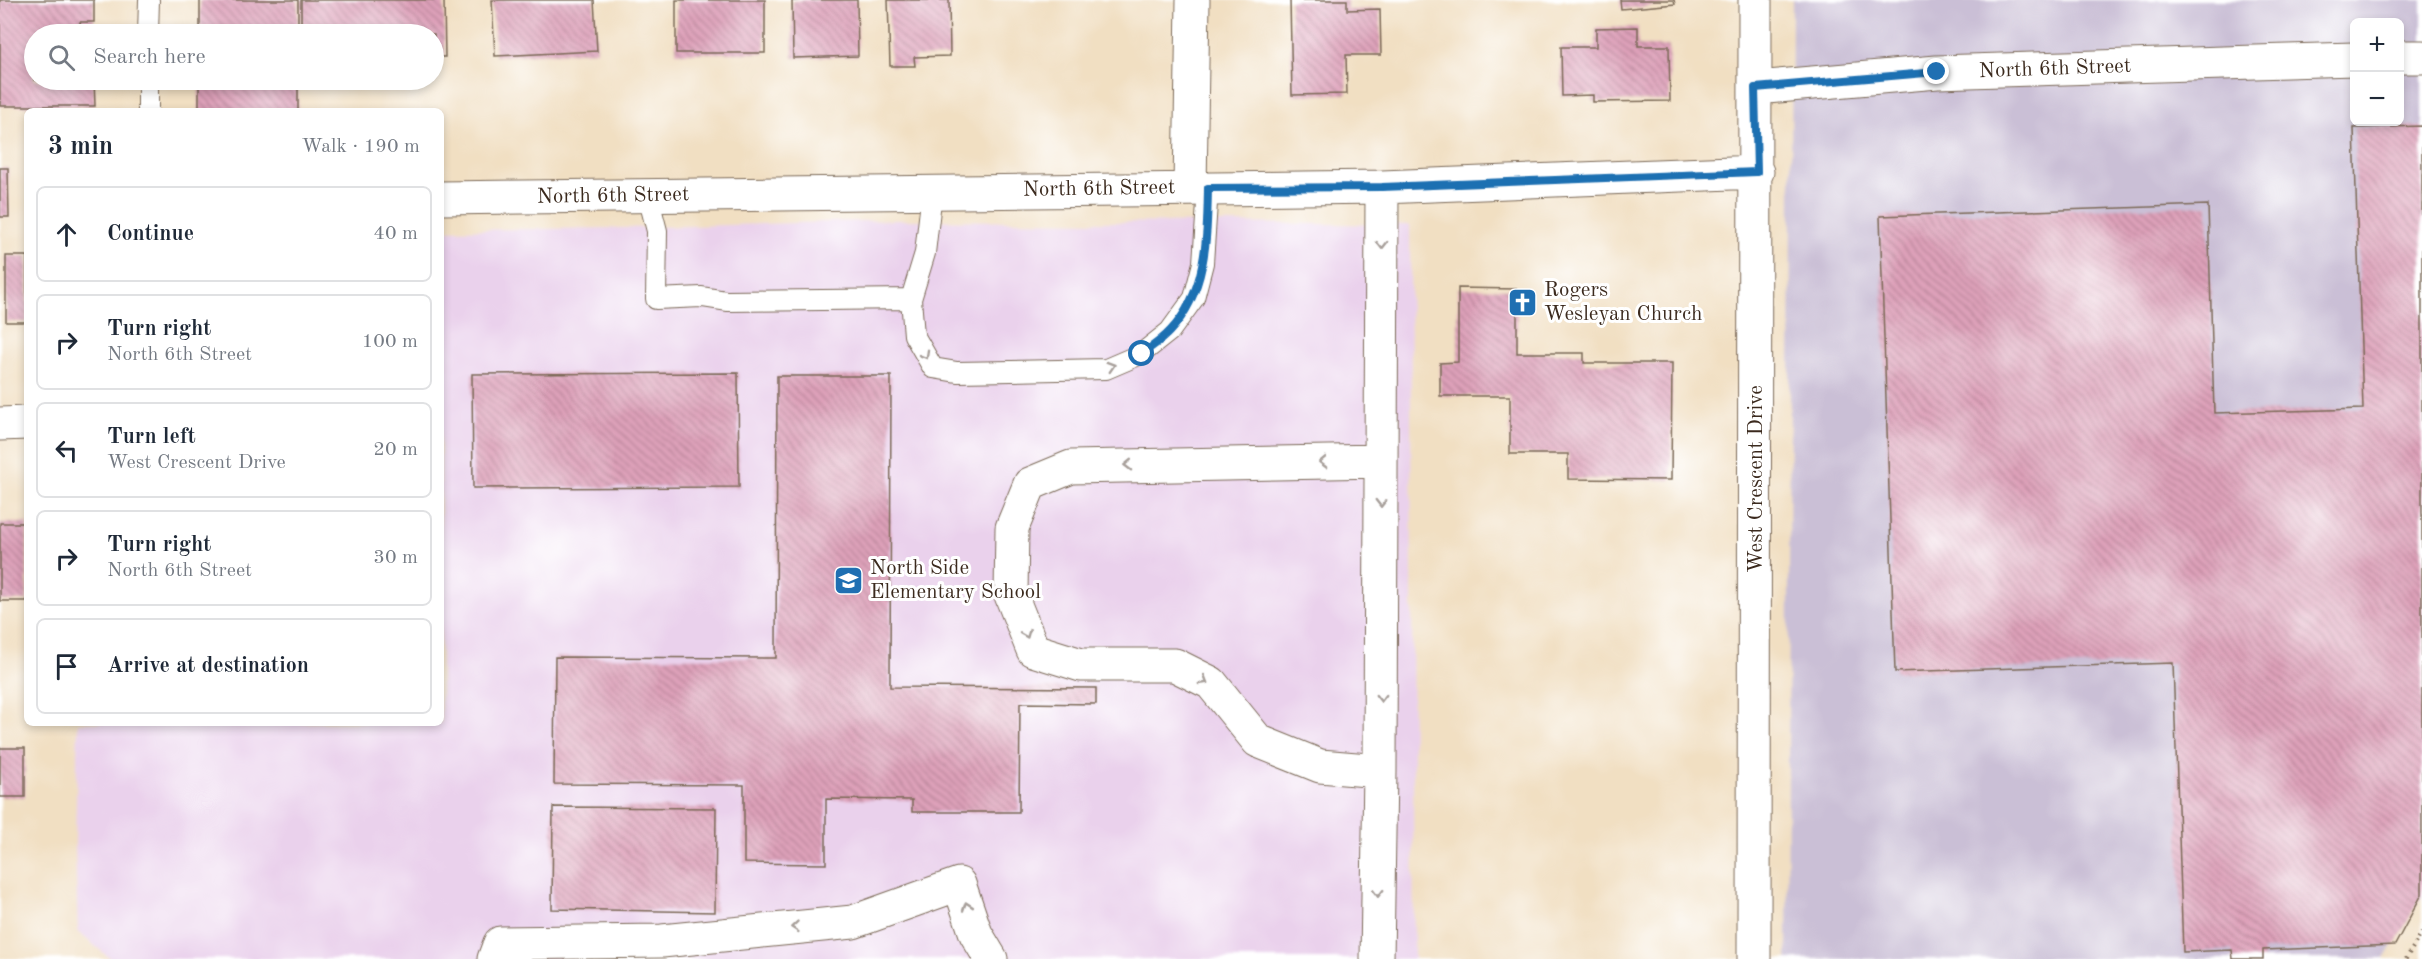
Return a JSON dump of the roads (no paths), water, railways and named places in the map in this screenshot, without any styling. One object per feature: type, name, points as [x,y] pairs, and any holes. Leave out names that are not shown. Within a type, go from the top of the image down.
[{"type":"street","points":[[1193,0],[1199,188]]},
{"type":"street","name":"West Crescent Drive","points":[[1754,959],[1757,172],[1755,0]]},
{"type":"street","points":[[2404,57],[2422,57]]},
{"type":"street","name":"North 6th Street","points":[[1755,88],[1937,72],[2350,59]]},
{"type":"street","name":"North 6th Street","points":[[444,198],[1382,187],[1757,172]]},
{"type":"street","points":[[1377,959],[1382,187]]},
{"type":"street","points":[[0,424],[24,423]]},
{"type":"street","points":[[1380,771],[1320,766],[1258,741],[1211,683],[1175,664],[1081,665],[1033,650],[1011,595],[1012,528],[1030,484],[1071,467],[1381,460]]},
{"type":"street","points":[[494,959],[500,943],[662,941],[853,922],[959,884],[976,934],[991,959]]},
{"type":"lane","points":[[148,24],[149,0]]},
{"type":"lane","points":[[148,90],[148,108]]},
{"type":"lane","points":[[932,192],[926,252],[911,299],[914,335],[933,368],[957,372],[1106,369],[1142,354],[1170,331],[1194,298],[1203,263],[1199,188]]},
{"type":"lane","points":[[648,196],[657,231],[656,299],[702,297],[727,301],[911,299]]},
{"type":"place","name":"Rogers Wesleyan Church","points":[[1523,302]]},
{"type":"place","name":"North Side Elementary School","points":[[849,580]]}]
